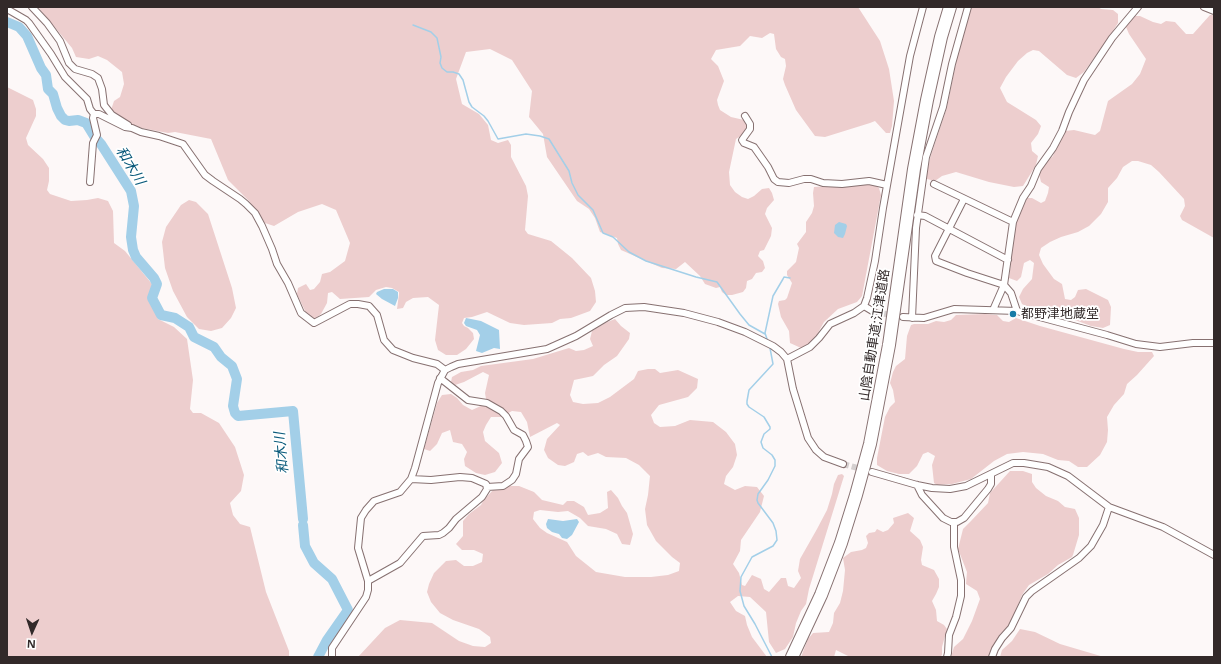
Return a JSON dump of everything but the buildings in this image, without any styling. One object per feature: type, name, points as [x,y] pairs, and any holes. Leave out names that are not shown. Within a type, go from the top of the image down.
[{"type":"highway","name":"山陰自動車道;江津道路","points":[[792,657],[821,595],[841,543],[870,444],[889,345],[914,169],[927,100],[950,7]]},
{"type":"street","points":[[32,7],[47,23],[60,41],[68,63],[75,69],[92,74],[98,78],[102,89],[104,105],[112,115],[141,132],[183,144],[205,175],[240,199],[256,213],[277,264],[288,283],[301,314],[313,322],[316,322],[350,304],[369,306],[377,315],[384,340],[393,350],[414,358],[437,364],[445,370]]},
{"type":"street","points":[[787,359],[810,347],[830,324],[854,313],[864,306],[868,298],[910,56],[923,7]]},
{"type":"street","points":[[912,318],[917,215],[926,157],[943,107],[952,64],[968,7]]},
{"type":"street","points":[[993,310],[1004,285],[1013,222],[1023,198],[1031,186],[1038,169],[1053,148],[1062,131],[1084,80],[1112,38],[1138,7]]},
{"type":"street","points":[[1204,7],[1214,11]]},
{"type":"street","points":[[7,9],[29,23],[65,77],[87,99],[90,109],[94,114],[93,118],[97,132],[92,149],[90,182]]},
{"type":"street","points":[[94,114],[99,114],[124,127],[132,128]]},
{"type":"street","points":[[745,116],[750,124],[750,129],[742,140],[744,143],[754,147],[768,167],[774,179],[778,182],[788,183],[811,179],[823,183],[842,184],[869,181],[887,185]]},
{"type":"street","points":[[934,184],[1013,222]]},
{"type":"street","points":[[964,199],[935,256],[936,261],[1004,285],[1011,293],[1017,311]]},
{"type":"street","points":[[917,215],[925,216],[1008,260]]},
{"type":"street","points":[[864,306],[874,312]]},
{"type":"street","points":[[332,657],[332,648],[366,597],[368,590],[368,581],[358,548],[361,518],[374,501],[400,492],[411,479],[440,378],[445,370],[458,364],[547,349],[576,336],[625,308],[637,307],[684,313],[718,322],[745,332],[773,346],[787,359],[793,389],[808,438],[816,450],[824,456],[843,464]]},
{"type":"street","points":[[903,317],[930,317],[954,309],[1017,311],[1136,344],[1160,347],[1193,343],[1214,343]]},
{"type":"street","points":[[440,378],[468,400],[487,403],[500,411],[506,416],[514,430],[523,435],[526,441],[528,447],[519,460],[516,474],[512,480],[503,486],[487,487]]},
{"type":"street","points":[[872,472],[917,485],[941,489],[966,486],[1014,463],[1048,467],[1068,476],[1109,507],[1163,527],[1214,555]]},
{"type":"street","points":[[917,485],[922,495],[943,518],[954,522],[964,518],[988,489],[991,484],[991,474]]},
{"type":"street","points":[[411,479],[431,480],[460,477],[472,478],[486,484],[487,487]]},
{"type":"street","points":[[368,581],[400,563],[423,536],[439,535],[448,528],[456,519],[482,497],[487,487]]},
{"type":"street","points":[[992,657],[998,644],[1011,628],[1026,597],[1079,558],[1091,546],[1103,525],[1109,507]]},
{"type":"street","points":[[947,657],[949,635],[956,617],[961,596],[961,580],[954,547],[954,522]]},
{"type":"shaded area","points":[[38,7],[858,7],[880,41],[889,69],[894,101],[892,126],[890,133],[886,133],[875,121],[825,137],[815,136],[796,110],[785,85],[783,79],[786,66],[785,59],[781,57],[776,49],[774,34],[770,33],[762,38],[750,36],[740,46],[716,50],[711,59],[718,66],[724,81],[717,100],[720,110],[731,117],[744,120],[748,129],[736,139],[729,172],[730,185],[735,192],[748,199],[762,189],[769,188],[774,200],[767,208],[765,214],[772,228],[771,236],[764,250],[760,251],[758,256],[763,261],[765,268],[762,272],[756,273],[752,279],[747,281],[746,288],[743,292],[726,295],[722,292],[720,287],[716,288],[705,284],[700,276],[685,262],[676,269],[662,268],[621,250],[617,238],[600,232],[595,218],[589,209],[577,201],[547,157],[543,134],[529,117],[532,91],[512,60],[490,49],[466,52],[456,79],[462,104],[479,114],[488,125],[491,140],[498,143],[508,140],[511,145],[511,157],[526,186],[528,196],[525,230],[528,234],[551,241],[572,258],[591,278],[595,291],[596,302],[590,311],[571,318],[560,319],[552,323],[524,325],[510,323],[487,312],[464,318],[462,323],[473,333],[474,339],[466,349],[457,355],[446,355],[438,350],[435,340],[439,305],[428,297],[413,298],[406,302],[403,308],[397,309],[399,292],[392,288],[386,287],[376,290],[369,297],[340,299],[332,292],[328,293],[327,303],[321,314],[315,319],[307,315],[297,294],[298,288],[306,284],[310,290],[314,289],[320,282],[322,274],[330,272],[345,261],[350,243],[336,210],[322,204],[298,212],[274,226],[265,223],[249,201],[228,180],[211,139],[137,127],[114,117],[111,110],[114,101],[120,97],[124,84],[122,72],[107,60],[98,56],[89,59],[76,57],[72,48]]},
{"type":"shaded area","points":[[971,7],[1098,7],[1101,9],[1113,10],[1118,14],[1118,23],[1109,37],[1084,72],[1076,78],[1067,75],[1039,51],[1033,50],[1018,61],[1006,77],[1000,88],[1007,102],[1036,120],[1041,126],[1038,134],[1031,143],[1032,151],[1038,156],[1036,165],[1023,186],[1014,187],[989,182],[956,172],[942,176],[935,181],[927,179],[930,158],[947,107],[958,53]]},
{"type":"shaded area","points":[[1210,15],[1214,15],[1214,238],[1182,220],[1180,216],[1185,206],[1184,199],[1159,172],[1151,165],[1138,161],[1132,161],[1123,167],[1117,178],[1108,188],[1108,202],[1101,214],[1089,226],[1078,232],[1050,242],[1041,248],[1039,255],[1043,264],[1054,279],[1062,284],[1065,299],[1071,300],[1075,297],[1078,290],[1086,289],[1108,300],[1111,307],[1110,325],[1103,328],[1091,326],[1067,317],[1052,316],[1037,312],[1022,304],[1019,297],[1023,289],[1032,279],[1034,263],[1030,260],[1024,263],[1021,277],[1017,281],[1009,278],[1016,221],[1027,198],[1032,198],[1041,203],[1045,201],[1049,187],[1041,182],[1039,174],[1042,166],[1053,156],[1058,142],[1065,131],[1074,130],[1095,135],[1100,131],[1108,101],[1132,84],[1140,74],[1146,59],[1129,34],[1126,27],[1128,21],[1135,16],[1140,16],[1161,24],[1166,21],[1175,22],[1186,34],[1193,34]]},
{"type":"shaded area","points":[[7,87],[33,100],[36,109],[36,116],[26,138],[28,145],[43,159],[49,168],[47,190],[50,194],[71,201],[98,198],[108,201],[113,211],[114,243],[125,251],[152,284],[150,299],[158,319],[174,327],[187,339],[193,380],[190,409],[193,413],[201,413],[219,423],[235,447],[244,475],[241,491],[230,503],[233,515],[240,524],[250,527],[266,592],[289,651],[289,657],[7,657]]},
{"type":"shaded area","points":[[873,184],[879,188],[881,195],[862,296],[857,302],[838,309],[824,322],[814,340],[805,347],[801,348],[790,343],[789,331],[781,317],[778,304],[779,301],[787,298],[792,283],[787,275],[787,271],[796,262],[799,248],[797,244],[806,232],[806,222],[812,213],[814,206],[814,187]]},
{"type":"shaded area","points":[[189,200],[196,202],[208,214],[232,288],[236,308],[231,318],[222,328],[211,331],[199,329],[187,317],[173,291],[165,268],[162,242],[166,227],[181,205]]},
{"type":"shaded area","points":[[956,315],[997,315],[1003,321],[1009,322],[1016,318],[1124,349],[1138,352],[1152,352],[1154,356],[1127,384],[1124,394],[1114,405],[1107,417],[1107,442],[1100,455],[1087,467],[1078,467],[1069,461],[1058,460],[1043,454],[1023,452],[1007,454],[994,461],[971,479],[952,484],[937,485],[934,483],[932,465],[935,456],[928,452],[923,454],[917,466],[909,474],[899,474],[887,471],[877,465],[885,417],[890,407],[895,402],[890,383],[896,366],[905,359],[907,336],[911,325],[928,324],[936,321],[944,322],[951,320]]},
{"type":"shaded area","points":[[615,319],[630,333],[629,339],[617,356],[604,365],[593,376],[574,380],[570,395],[573,402],[583,404],[598,403],[610,397],[634,379],[638,371],[648,369],[655,369],[660,373],[678,370],[698,379],[697,388],[688,397],[659,405],[651,415],[654,423],[660,427],[675,426],[690,420],[713,422],[726,432],[735,444],[737,455],[733,467],[726,476],[724,484],[735,490],[745,486],[757,487],[764,496],[760,512],[741,540],[740,551],[733,564],[739,573],[742,585],[745,586],[752,575],[761,579],[764,589],[769,592],[781,578],[786,578],[788,586],[794,588],[801,578],[798,571],[800,559],[827,510],[838,475],[842,474],[844,476],[809,589],[806,604],[796,623],[793,637],[785,649],[776,653],[769,642],[766,612],[750,597],[738,596],[730,602],[736,611],[745,616],[752,637],[767,657],[358,657],[385,628],[400,620],[432,623],[459,641],[473,646],[485,647],[491,643],[490,637],[479,629],[453,620],[440,613],[431,602],[427,592],[434,573],[446,561],[456,560],[464,566],[473,566],[482,562],[483,554],[474,550],[462,550],[456,544],[463,536],[463,521],[469,514],[481,505],[493,490],[507,486],[519,486],[534,492],[542,500],[563,505],[567,501],[574,501],[584,507],[588,515],[600,513],[608,508],[607,492],[611,490],[627,513],[633,534],[630,545],[622,544],[617,534],[606,529],[588,526],[580,518],[568,511],[558,512],[540,510],[534,512],[533,519],[540,528],[547,533],[567,542],[576,556],[596,572],[625,577],[651,577],[668,575],[679,571],[680,563],[656,541],[647,525],[645,509],[650,476],[639,465],[626,458],[606,457],[598,453],[588,456],[583,452],[577,454],[574,462],[565,466],[558,465],[548,458],[544,450],[547,439],[560,425],[557,423],[530,437],[527,422],[521,412],[512,411],[501,417],[491,417],[483,432],[485,441],[499,453],[502,463],[495,472],[485,475],[476,473],[465,466],[464,459],[467,452],[462,444],[453,442],[450,430],[442,433],[437,444],[430,451],[424,449],[437,403],[442,395],[451,394],[463,405],[472,410],[483,405],[486,399],[485,393],[489,375],[483,372],[455,385],[451,382],[452,377],[461,372],[473,370],[481,366],[533,359],[569,348],[576,351],[584,350],[593,346],[590,339],[592,331]]},
{"type":"shaded area","points":[[1010,471],[1023,471],[1032,474],[1032,482],[1036,488],[1046,496],[1058,501],[1065,507],[1075,509],[1079,518],[1079,535],[1073,555],[1048,574],[1029,585],[1022,595],[1009,626],[1001,633],[992,648],[989,657],[951,657],[954,647],[963,639],[972,621],[980,599],[977,591],[966,584],[967,572],[958,549],[963,529],[988,503],[990,493]]},
{"type":"shaded area","points":[[908,513],[914,518],[910,531],[920,540],[923,547],[921,560],[922,565],[934,570],[939,579],[939,587],[932,601],[936,610],[937,621],[944,625],[947,629],[942,647],[942,655],[940,657],[850,657],[836,650],[834,657],[801,657],[808,639],[813,633],[829,632],[833,623],[834,613],[840,603],[843,591],[845,570],[843,558],[851,552],[866,548],[868,543],[866,536],[869,533],[875,532],[877,529],[883,532],[888,530],[894,523],[893,518]]},
{"type":"shaded area","points":[[1020,629],[1035,632],[1060,644],[1104,657],[1000,657],[1002,650],[1012,641]]},
{"type":"water","points":[[839,222],[846,224],[847,226],[843,238],[838,237],[834,233],[835,225]]},
{"type":"water","points":[[384,289],[393,289],[398,292],[398,298],[395,306],[376,294]]},
{"type":"water","points":[[466,318],[481,321],[499,330],[500,349],[494,348],[482,353],[476,351],[480,335],[477,330],[466,326],[464,323]]},
{"type":"water","points":[[548,519],[563,521],[577,519],[579,522],[572,535],[567,539],[562,538],[559,534],[552,532],[547,528],[546,524]]},
{"type":"waterway","name":"和木川","points":[[7,22],[19,27],[27,36],[41,68],[46,75],[48,89],[53,94],[61,116],[65,120],[78,120],[86,123],[131,191],[134,206],[131,237],[133,250],[136,257],[154,278],[157,284],[152,298],[161,315],[175,318],[189,327],[194,337],[214,347],[221,357],[232,366],[237,379],[233,406],[235,413],[238,416],[293,411],[303,519]]},
{"type":"waterway","points":[[413,25],[431,32],[437,38],[442,68],[447,72],[459,74],[463,80],[469,102],[472,107],[488,121],[498,139],[526,134],[549,139],[569,171],[572,183],[578,195],[593,210],[603,233],[613,237],[629,252],[646,261],[717,282],[749,325],[765,334]]},
{"type":"waterway","points":[[767,339],[765,333],[773,296],[784,277],[790,278]]},
{"type":"waterway","points":[[770,348],[773,364],[749,390],[747,404],[764,417],[770,427],[770,429],[764,434],[761,442],[763,448],[772,455],[775,460],[775,466],[768,480],[758,494],[757,500],[773,523],[777,540],[773,546],[752,557],[741,577],[740,591],[744,606],[772,657]]},
{"type":"waterway","name":"和木川","points":[[303,525],[305,546],[314,563],[332,579],[348,610],[327,640],[318,657]]},
{"type":"tunnel","points":[[874,312],[903,317]]},
{"type":"tunnel","points":[[843,464],[865,470]]},
{"type":"place","name":"都野津地蔵堂","points":[[1013,314]]}]
